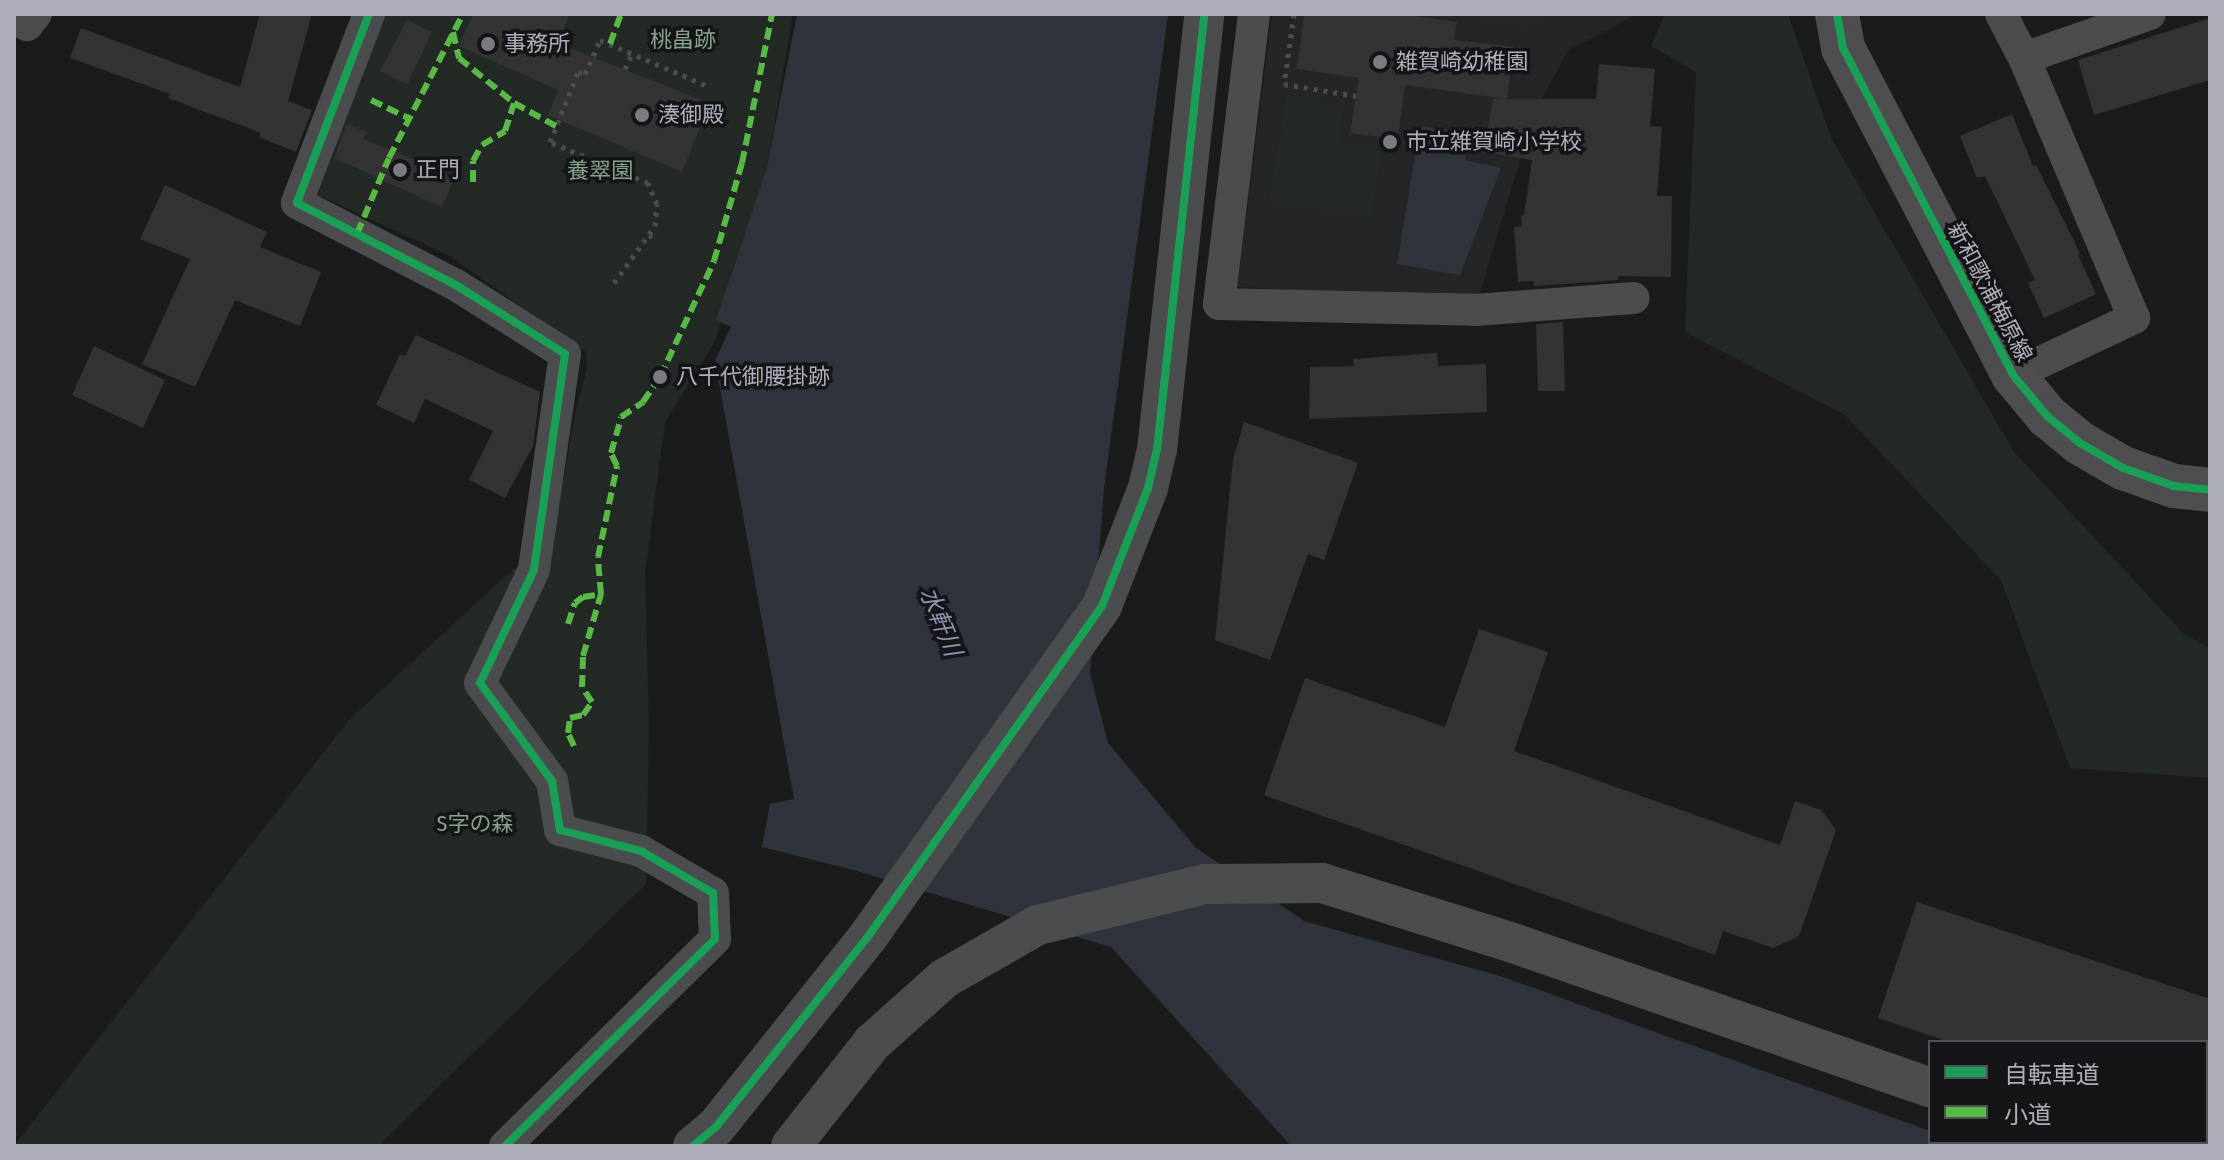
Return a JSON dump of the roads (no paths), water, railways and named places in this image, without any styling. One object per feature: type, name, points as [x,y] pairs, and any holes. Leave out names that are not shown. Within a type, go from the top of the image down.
[{"type":"main road","name":"新和歌浦梅原線","points":[[1837,14],[1843,48],[2013,375],[2047,416],[2080,443],[2123,468],[2174,486],[2210,490]]},
{"type":"street","points":[[14,18],[27,25],[36,14]]},
{"type":"street","points":[[369,14],[297,203],[456,285],[565,354],[534,570],[480,683],[552,781],[560,830],[641,851],[713,893],[715,939],[505,1146]]},
{"type":"street","points":[[693,1146],[716,1127],[744,1094],[867,938],[1102,606],[1148,488],[1157,450],[1204,14]]},
{"type":"street","points":[[1254,14],[1219,304],[1475,310],[1634,298]]},
{"type":"street","points":[[2001,14],[2024,58],[2134,318],[2013,375]]},
{"type":"street","points":[[2024,58],[2150,14]]},
{"type":"street","points":[[791,1146],[872,1043],[945,978],[1038,925],[1205,884],[1322,883],[1513,943],[1928,1086]]},
{"type":"water","name":"水軒川","points":[[797,14],[1168,14],[1104,488],[1090,673],[1108,743],[1196,848],[1304,921],[1503,977],[1928,1130],[1928,1144],[1971,1146],[1291,1146],[1111,947],[857,871],[762,847],[770,804],[794,799],[715,360],[731,327],[716,320],[767,167]]},
{"type":"water","points":[[1420,126],[1469,133],[1465,160],[1501,168],[1460,275],[1397,264]]},
{"type":"place","name":"事務所","points":[[488,44]]},
{"type":"place","name":"雑賀崎幼稚園","points":[[1380,62]]},
{"type":"place","name":"湊御殿","points":[[642,115]]},
{"type":"place","name":"市立雑賀崎小学校","points":[[1390,142]]},
{"type":"place","name":"正門","points":[[400,170]]},
{"type":"place","name":"八千代御腰掛跡","points":[[660,377]]},
{"type":"park label","name":"桃畠跡","points":[[683,40]]},
{"type":"park label","name":"養翠園","points":[[600,171]]},
{"type":"park label","name":"S字の森","points":[[475,824]]}]
